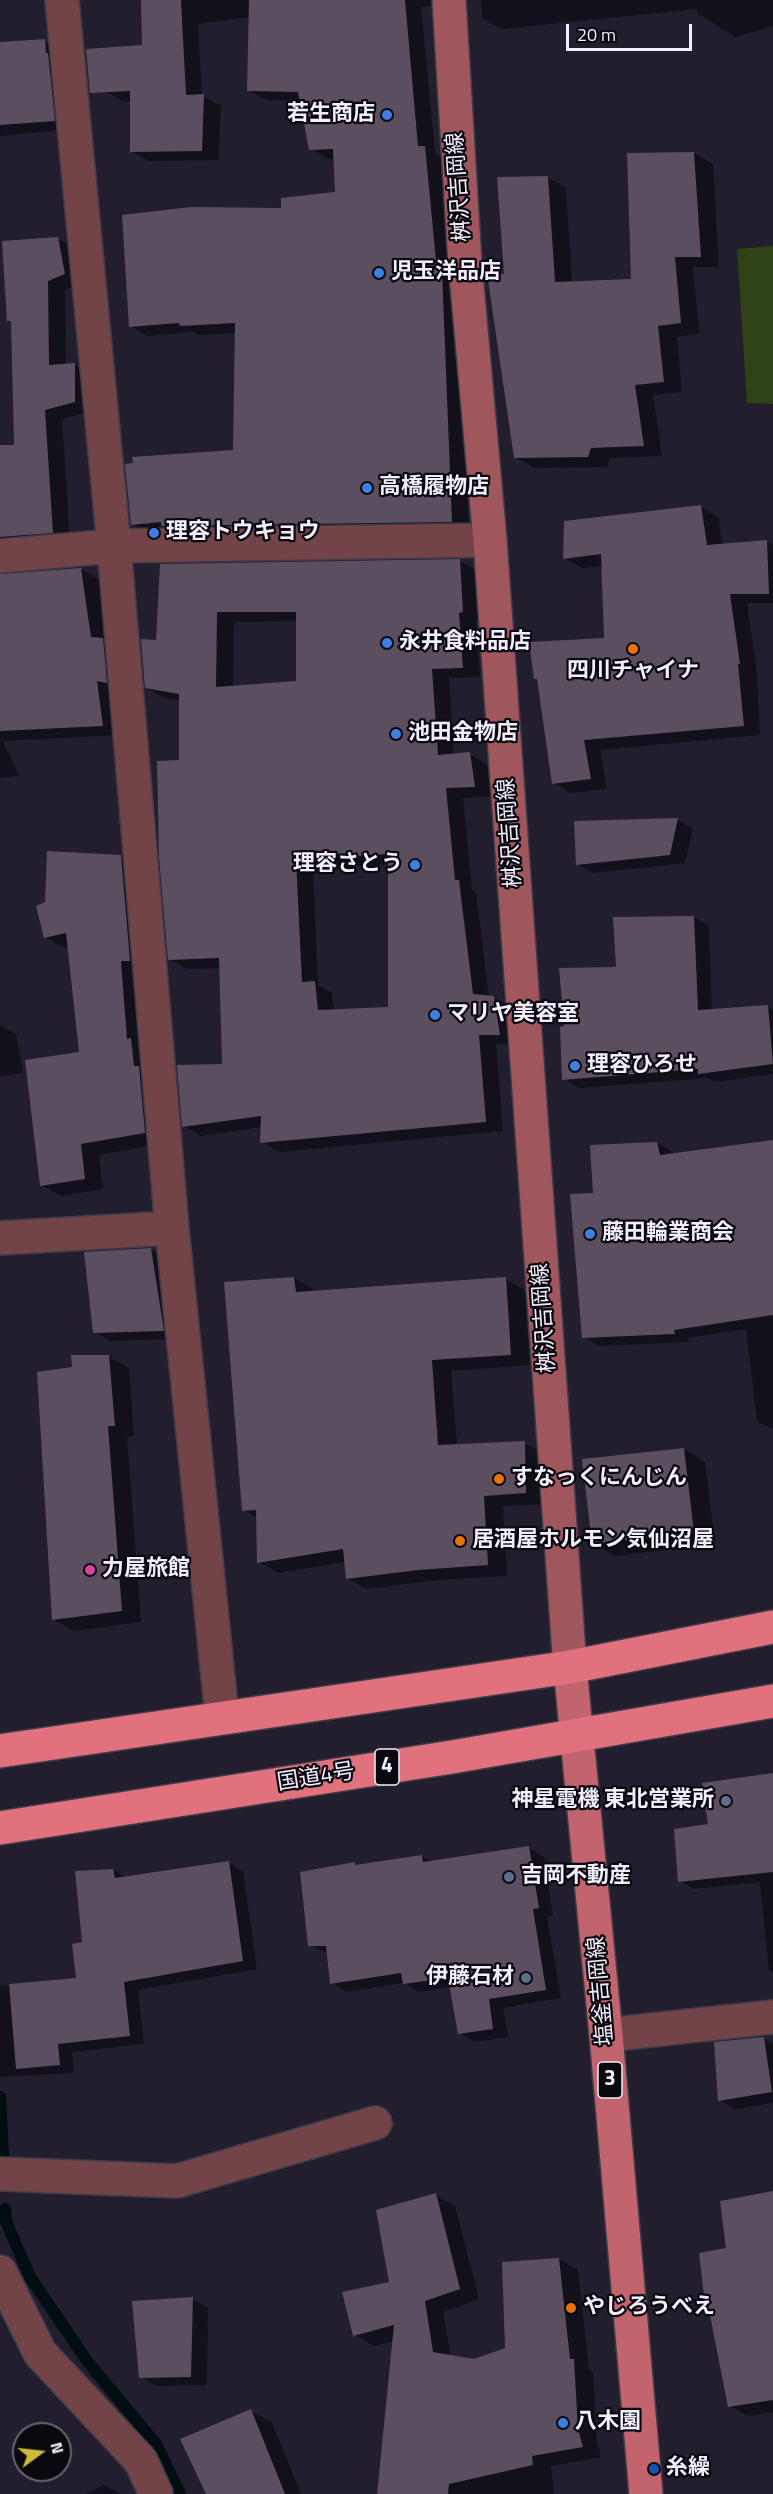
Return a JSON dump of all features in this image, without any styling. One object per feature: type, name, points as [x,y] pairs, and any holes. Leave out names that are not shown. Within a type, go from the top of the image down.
[{"type":"highway","points":[[0,1751],[222,1716],[570,1667],[773,1627]]},
{"type":"highway","name":"国道4号","points":[[0,1828],[452,1757],[773,1701]]},
{"type":"main road","name":"桝沢吉岡線","points":[[448,0],[465,263],[490,540],[570,1667]]},
{"type":"main road","name":"塩釜吉岡線","points":[[570,1667],[606,2035],[646,2494]]},
{"type":"street","points":[[62,0],[114,546],[172,1228],[222,1716]]},
{"type":"street","points":[[0,556],[114,546],[490,540]]},
{"type":"street","points":[[0,1238],[172,1228]]},
{"type":"street","points":[[606,2035],[773,2017]]},
{"type":"street","points":[[0,2174],[177,2181],[375,2123]]},
{"type":"street","points":[[0,2272],[40,2353],[141,2461],[156,2494]]},
{"type":"green space","points":[[773,246],[773,404],[747,403],[737,249]]},
{"type":"building","points":[[141,0],[181,0],[186,95],[204,94],[202,151],[130,152],[130,91],[90,93],[86,49],[142,45]]},
{"type":"building","points":[[249,0],[405,0],[418,146],[425,146],[437,271],[442,271],[452,522],[161,526],[161,522],[131,525],[125,464],[133,463],[132,457],[233,450],[235,323],[180,326],[179,323],[129,327],[122,215],[191,207],[281,208],[281,198],[335,192],[333,149],[309,150],[298,92],[247,91]]},
{"type":"building","points":[[45,39],[55,121],[0,125],[0,42]]},
{"type":"building","points":[[694,152],[701,257],[675,257],[681,323],[658,326],[664,382],[635,385],[644,446],[591,448],[588,457],[514,458],[487,273],[504,274],[497,177],[548,176],[555,282],[631,279],[627,153]]},
{"type":"building","points":[[58,237],[65,274],[48,281],[49,365],[75,363],[75,402],[45,410],[53,533],[0,537],[0,445],[14,445],[11,321],[7,321],[2,241]]},
{"type":"building","points":[[701,505],[707,545],[767,540],[769,594],[730,594],[740,664],[738,664],[744,726],[584,740],[591,779],[552,784],[537,679],[534,679],[529,642],[604,638],[601,554],[563,559],[564,521]]},
{"type":"building","points":[[460,559],[463,612],[459,613],[463,668],[432,669],[438,755],[470,752],[475,787],[446,788],[455,880],[459,880],[473,994],[494,996],[500,1035],[479,1035],[486,1122],[260,1143],[261,1116],[182,1127],[177,1065],[222,1064],[219,958],[168,960],[159,857],[157,761],[179,760],[179,694],[145,688],[141,639],[156,640],[160,564]],"holes":[[[217,612],[296,612],[296,681],[216,687]],[[388,854],[388,1007],[318,1010],[315,981],[302,982],[296,860]]]},
{"type":"building","points":[[81,568],[91,637],[103,638],[107,683],[97,681],[103,726],[0,731],[0,574]]},
{"type":"building","points":[[678,818],[670,855],[576,865],[574,821]]},
{"type":"building","points":[[47,851],[121,855],[130,961],[121,961],[127,1039],[131,1038],[134,1066],[139,1066],[145,1133],[81,1144],[85,1179],[40,1186],[25,1060],[79,1052],[66,933],[44,938],[36,906],[45,902]]},
{"type":"building","points":[[694,916],[698,1010],[768,1005],[773,1064],[698,1074],[698,1069],[562,1080],[560,1027],[564,1026],[559,968],[616,967],[613,917]]},
{"type":"building","points":[[773,1140],[773,1315],[674,1330],[675,1334],[582,1338],[570,1194],[593,1193],[590,1145],[657,1142],[660,1155]]},
{"type":"building","points":[[151,1248],[164,1331],[93,1333],[84,1252]]},
{"type":"building","points":[[294,1277],[296,1292],[506,1277],[511,1355],[432,1360],[438,1445],[525,1441],[526,1493],[484,1496],[488,1565],[418,1570],[346,1579],[343,1549],[257,1563],[256,1510],[242,1511],[224,1282]]},
{"type":"building","points":[[71,1355],[109,1355],[115,1426],[108,1426],[122,1611],[52,1620],[37,1372],[72,1367]]},
{"type":"building","points":[[684,1448],[694,1532],[592,1544],[582,1459]]},
{"type":"building","points":[[773,1773],[773,1872],[678,1882],[674,1829],[708,1824],[702,1783]]},
{"type":"building","points":[[529,1846],[539,1908],[533,1909],[546,1990],[489,1999],[493,2029],[458,2034],[448,1978],[403,1984],[401,1973],[330,1984],[326,1946],[308,1946],[300,1872],[355,1862],[355,1865],[422,1855],[423,1862]]},
{"type":"building","points":[[229,1861],[243,1961],[124,1982],[130,2036],[58,2044],[60,2065],[16,2069],[9,1984],[76,1978],[72,1944],[82,1942],[75,1871],[113,1869],[115,1878]]},
{"type":"building","points":[[764,2037],[772,2092],[718,2101],[714,2042]]},
{"type":"building","points":[[773,2191],[773,2400],[728,2407],[706,2295],[704,2296],[699,2253],[726,2248],[720,2201]]},
{"type":"building","points":[[436,2193],[460,2289],[425,2301],[433,2352],[474,2359],[505,2348],[502,2262],[559,2258],[570,2359],[574,2359],[578,2429],[583,2447],[532,2456],[533,2465],[449,2484],[448,2494],[377,2494],[394,2325],[353,2336],[342,2292],[389,2282],[376,2210]]},
{"type":"building","points":[[193,2297],[191,2377],[139,2378],[132,2301]]},
{"type":"building","points":[[251,2409],[285,2494],[206,2494],[180,2439]]},
{"type":"waterway","points":[[0,2097],[3,2154]]},
{"type":"waterway","points":[[5,2209],[6,2221],[30,2277],[87,2361],[156,2444],[180,2494]]},
{"type":"place","name":"若生商店","points":[[387,115]]},
{"type":"place","name":"児玉洋品店","points":[[379,273]]},
{"type":"place","name":"高橋履物店","points":[[367,488]]},
{"type":"place","name":"理容トウキョウ","points":[[154,533]]},
{"type":"place","name":"永井食料品店","points":[[387,643]]},
{"type":"place","name":"四川チャイナ","points":[[633,649]]},
{"type":"place","name":"池田金物店","points":[[396,734]]},
{"type":"place","name":"理容さとう","points":[[415,865]]},
{"type":"place","name":"マリヤ美容室","points":[[435,1015]]},
{"type":"place","name":"理容ひろせ","points":[[575,1066]]},
{"type":"place","name":"藤田輪業商会","points":[[590,1234]]},
{"type":"place","name":"すなっくにんじん","points":[[499,1479]]},
{"type":"place","name":"居酒屋ホルモン気仙沼屋","points":[[460,1541]]},
{"type":"place","name":"力屋旅館","points":[[90,1570]]},
{"type":"place","name":"神星電機 東北営業所","points":[[726,1801]]},
{"type":"place","name":"吉岡不動産","points":[[509,1877]]},
{"type":"place","name":"伊藤石材","points":[[526,1978]]},
{"type":"place","name":"やじろうべえ","points":[[571,2308]]},
{"type":"place","name":"八木園","points":[[563,2423]]},
{"type":"place","name":"糸繰","points":[[654,2469]]}]
